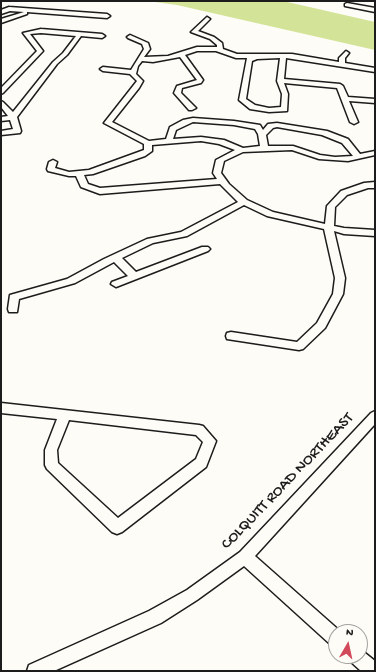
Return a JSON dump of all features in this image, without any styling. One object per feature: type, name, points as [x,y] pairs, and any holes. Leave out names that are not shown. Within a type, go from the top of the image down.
[{"type":"street","points":[[347,5],[375,10]]},
{"type":"street","points":[[1,12],[9,9],[107,16]]},
{"type":"street","points":[[1,21],[31,11]]},
{"type":"street","points":[[207,19],[194,32],[212,38],[220,44],[220,48],[217,49]]},
{"type":"street","points":[[1,92],[40,51],[26,33],[41,31],[102,36]]},
{"type":"street","points":[[1,119],[13,117],[80,34]]},
{"type":"street","points":[[130,37],[146,43],[147,48],[135,66],[133,72]]},
{"type":"street","points":[[141,59],[153,60],[182,55],[197,49],[217,49],[236,56],[292,56],[375,70]]},
{"type":"street","points":[[342,64],[342,58],[346,52]]},
{"type":"street","points":[[182,55],[200,80],[199,82],[179,86],[177,93],[192,108]]},
{"type":"street","points":[[256,57],[249,60],[242,100],[253,107],[269,110],[284,109],[286,94],[280,81],[283,56]]},
{"type":"street","points":[[103,69],[133,72],[140,81],[137,87],[108,123],[148,143],[201,139],[221,142],[242,150]]},
{"type":"street","points":[[280,81],[340,86],[354,122]]},
{"type":"street","points":[[346,99],[375,101]]},
{"type":"street","points":[[1,103],[13,117],[18,131],[1,133]]},
{"type":"street","points":[[169,141],[174,129],[193,120],[251,125],[257,127],[262,134],[264,148]]},
{"type":"street","points":[[262,134],[271,126],[277,125],[324,133],[345,140],[358,157]]},
{"type":"street","points":[[53,162],[51,169],[69,174],[90,172],[148,151],[148,143]]},
{"type":"street","points":[[375,153],[348,160],[319,157],[293,148],[242,150],[220,160],[217,173],[226,186],[244,202],[270,214],[344,231],[375,233]]},
{"type":"street","points":[[79,173],[84,185],[89,188],[100,190],[222,181]]},
{"type":"street","points":[[231,336],[299,346],[321,325],[338,294],[340,278],[330,227],[331,206],[344,194],[367,185],[375,185]]},
{"type":"street","points":[[13,309],[14,297],[71,281],[115,257],[150,241],[184,234],[244,202]]},
{"type":"street","points":[[116,284],[205,249]]},
{"type":"street","points":[[115,257],[135,277]]},
{"type":"street","points":[[1,408],[65,415],[200,430],[210,442],[201,463],[116,527],[52,465],[51,450],[65,415]]},
{"type":"street","name":"COLQUITT ROAD NORTHEAST","points":[[35,671],[155,617],[192,595],[245,557],[375,416]]},
{"type":"street","points":[[245,557],[328,631]]},
{"type":"street","points":[[366,664],[374,671]]},
{"type":"green space","points":[[148,1],[283,1],[375,22],[375,50],[177,5]]}]
